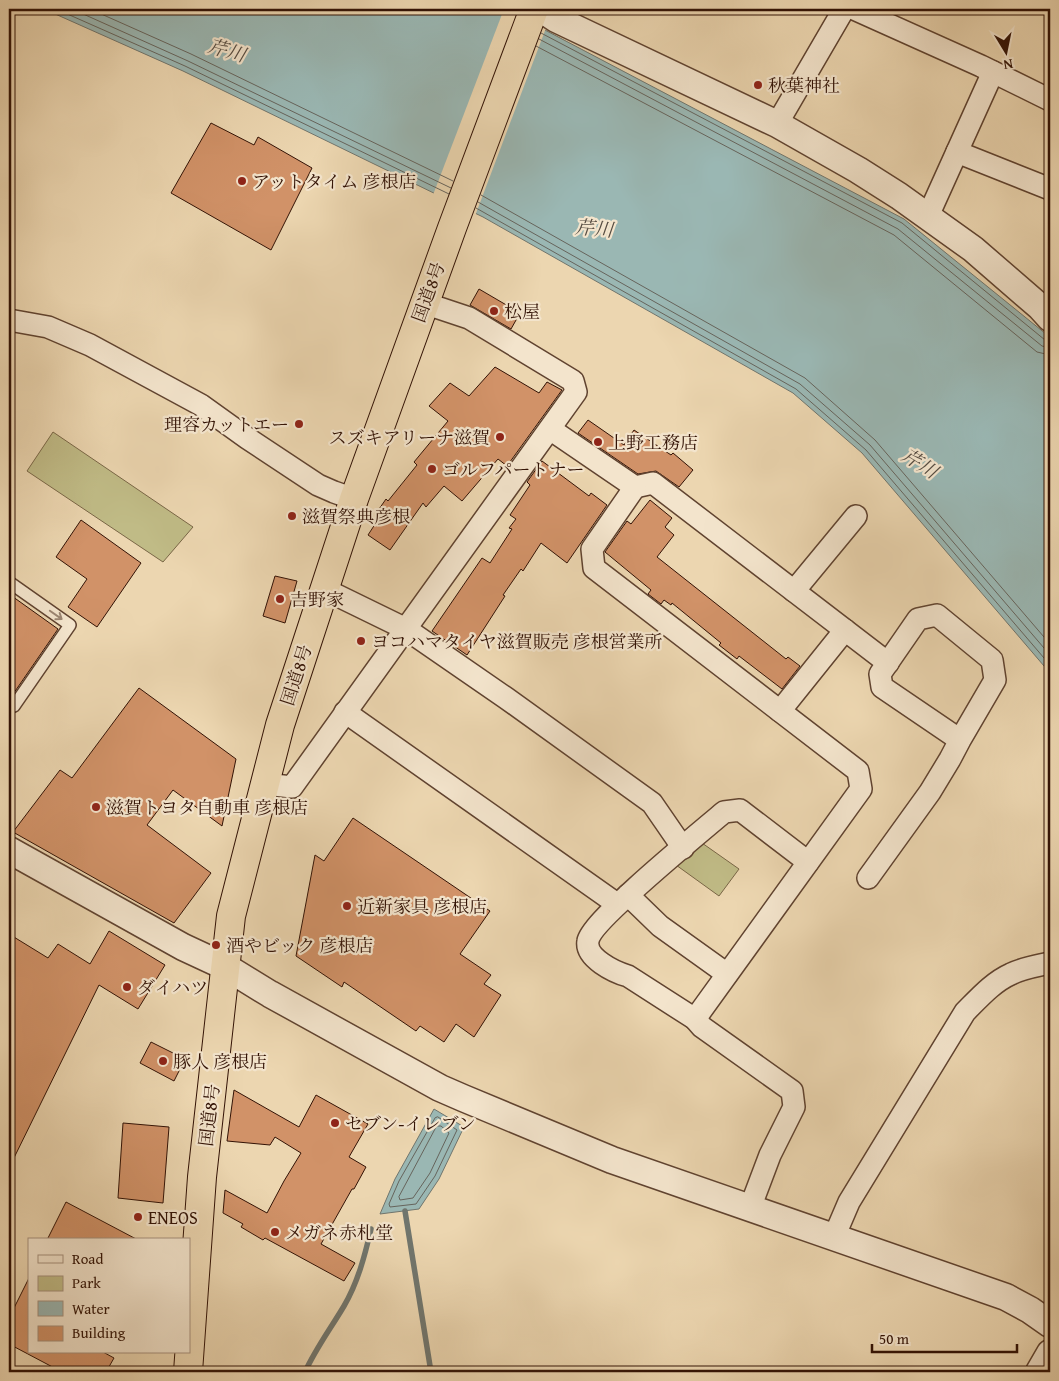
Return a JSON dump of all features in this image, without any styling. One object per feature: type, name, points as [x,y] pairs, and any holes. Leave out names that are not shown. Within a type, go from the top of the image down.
[{"type":"highway","name":"国道8号","points":[[190,1344],[202,1177],[231,916],[280,725],[354,499],[424,303],[535,12]]},
{"type":"highway","name":"国道8号","points":[[188,1372],[189,1354]]},
{"type":"street","points":[[777,124],[844,9]]},
{"type":"street","points":[[854,9],[1050,100]]},
{"type":"street","points":[[535,12],[556,19],[777,124],[858,170],[899,196],[973,249],[1040,306],[1050,318]]},
{"type":"street","points":[[928,216],[993,72]]},
{"type":"street","points":[[957,152],[1050,189]]},
{"type":"street","points":[[265,784],[292,787],[576,392],[573,381],[468,318],[424,303]]},
{"type":"street","points":[[9,320],[48,327],[90,345],[201,405],[318,485],[354,499]]},
{"type":"street","points":[[550,429],[635,487],[653,484],[888,663]]},
{"type":"street","points":[[635,487],[592,549],[594,568],[858,771],[861,788],[695,1019]]},
{"type":"street","points":[[794,591],[856,516]]},
{"type":"street","points":[[324,589],[406,629],[652,803],[683,848]]},
{"type":"street","points":[[868,878],[930,792],[996,680],[992,660],[937,615],[918,619],[880,674],[882,687],[960,740]]},
{"type":"street","points":[[780,711],[845,630]]},
{"type":"street","points":[[345,712],[728,974]]},
{"type":"street","points":[[750,1208],[770,1156],[794,1107],[792,1091],[702,1027],[695,1019],[628,976],[616,973],[592,956],[587,942],[589,935],[622,900],[724,812],[740,810],[808,862]]},
{"type":"street","points":[[9,850],[183,947],[226,967],[270,994],[440,1088],[612,1160],[1006,1298],[1030,1310],[1050,1324]]},
{"type":"street","points":[[834,1237],[849,1202],[965,1012],[986,991],[1002,979],[1013,973],[1050,963]]},
{"type":"street","points":[[1039,1372],[1050,1353]]},
{"type":"lane","points":[[9,708],[14,706],[70,625],[13,584]]},
{"type":"green space","points":[[53,432],[193,527],[163,562],[27,471]]},
{"type":"green space","points":[[702,843],[739,869],[719,896],[676,865]]},
{"type":"water","name":"芹川","points":[[44,9],[505,9],[904,219],[1050,339],[1050,673],[862,453],[793,393],[483,217],[183,71]]},
{"type":"water","points":[[434,1109],[464,1127],[439,1179],[419,1209],[380,1214],[395,1179]]},
{"type":"pier","points":[[504,9],[511,9],[546,28],[475,216],[433,195]]},
{"type":"building","name":"アットタイム 彦根店","points":[[211,123],[254,145],[258,137],[312,168],[271,250],[171,193]]},
{"type":"building","name":"松屋","points":[[479,289],[520,313],[511,329],[470,305]]},
{"type":"building","points":[[495,367],[539,393],[547,382],[562,390],[507,466],[498,459],[462,501],[444,486],[426,507],[423,503],[390,550],[368,535],[381,515],[377,512],[386,499],[388,501],[417,465],[414,462],[448,421],[429,406],[450,383],[469,396]]},
{"type":"building","points":[[588,420],[624,445],[634,430],[671,455],[673,453],[693,470],[679,487],[656,471],[638,474],[578,433]]},
{"type":"building","points":[[542,461],[589,496],[591,493],[607,505],[567,563],[541,543],[523,571],[521,569],[503,595],[505,596],[467,655],[432,631],[482,558],[490,563],[512,529],[509,528],[516,519],[510,515],[530,485],[527,482]]},
{"type":"building","points":[[650,500],[672,518],[665,527],[674,535],[657,557],[786,659],[788,657],[800,666],[782,689],[739,656],[737,659],[719,645],[721,643],[672,603],[671,605],[664,600],[661,604],[648,594],[651,590],[605,552],[627,521],[631,524]]},
{"type":"building","points":[[81,520],[141,563],[97,627],[68,607],[87,579],[56,557]]},
{"type":"building","name":"吉野家","points":[[275,576],[297,581],[285,623],[263,616]]},
{"type":"building","points":[[9,594],[58,629],[9,700]]},
{"type":"building","name":"滋賀トヨタ自動車 彦根店","points":[[139,688],[236,759],[222,826],[173,790],[147,825],[211,873],[174,923],[13,832],[60,770],[72,778]]},
{"type":"building","name":"近新家具 彦根店","points":[[353,818],[490,911],[460,954],[491,975],[484,984],[501,995],[474,1037],[456,1024],[444,1042],[420,1026],[416,1031],[344,982],[342,987],[296,956],[315,855],[324,861]]},
{"type":"building","points":[[109,931],[165,965],[138,1009],[99,985],[9,1168],[9,934],[48,958],[58,944],[90,964]]},
{"type":"building","name":"豚人 彦根店","points":[[151,1042],[185,1059],[174,1081],[140,1063]]},
{"type":"building","points":[[234,1090],[299,1127],[316,1095],[368,1124],[349,1157],[366,1167],[321,1244],[355,1263],[344,1281],[265,1238],[263,1240],[241,1227],[243,1224],[223,1213],[225,1190],[267,1213],[301,1153],[275,1137],[270,1145],[227,1141]]},
{"type":"building","points":[[123,1123],[169,1127],[163,1203],[118,1198]]},
{"type":"building","points":[[66,1202],[134,1238],[48,1238]]},
{"type":"building","points":[[28,1280],[28,1354],[107,1354],[114,1358],[106,1372],[62,1372],[9,1344],[9,1318]]},
{"type":"waterway","points":[[405,1211],[431,1372]]},
{"type":"waterway","points":[[305,1372],[353,1288],[364,1258],[371,1229]]},
{"type":"place","name":"秋葉神社","points":[[758,85]]},
{"type":"place","name":"アットタイム 彦根店","points":[[242,181]]},
{"type":"place","name":"松屋","points":[[494,311]]},
{"type":"place","name":"理容カットエー","points":[[299,424]]},
{"type":"place","name":"スズキアリーナ滋賀","points":[[500,437]]},
{"type":"place","name":"上野工務店","points":[[598,442]]},
{"type":"place","name":"ゴルフパートナー","points":[[432,469]]},
{"type":"place","name":"滋賀祭典彦根","points":[[292,516]]},
{"type":"place","name":"吉野家","points":[[280,599]]},
{"type":"place","name":"ヨコハマタイヤ滋賀販売 彦根営業所","points":[[361,641]]},
{"type":"place","name":"滋賀トヨタ自動車 彦根店","points":[[96,807]]},
{"type":"place","name":"近新家具 彦根店","points":[[347,906]]},
{"type":"place","name":"酒やビック 彦根店","points":[[216,945]]},
{"type":"place","name":"ダイハツ","points":[[127,987]]},
{"type":"place","name":"豚人 彦根店","points":[[163,1061]]},
{"type":"place","name":"セブン-イレブン","points":[[335,1123]]},
{"type":"place","name":"ENEOS","points":[[138,1217]]},
{"type":"place","name":"メガネ赤札堂","points":[[275,1232]]}]
